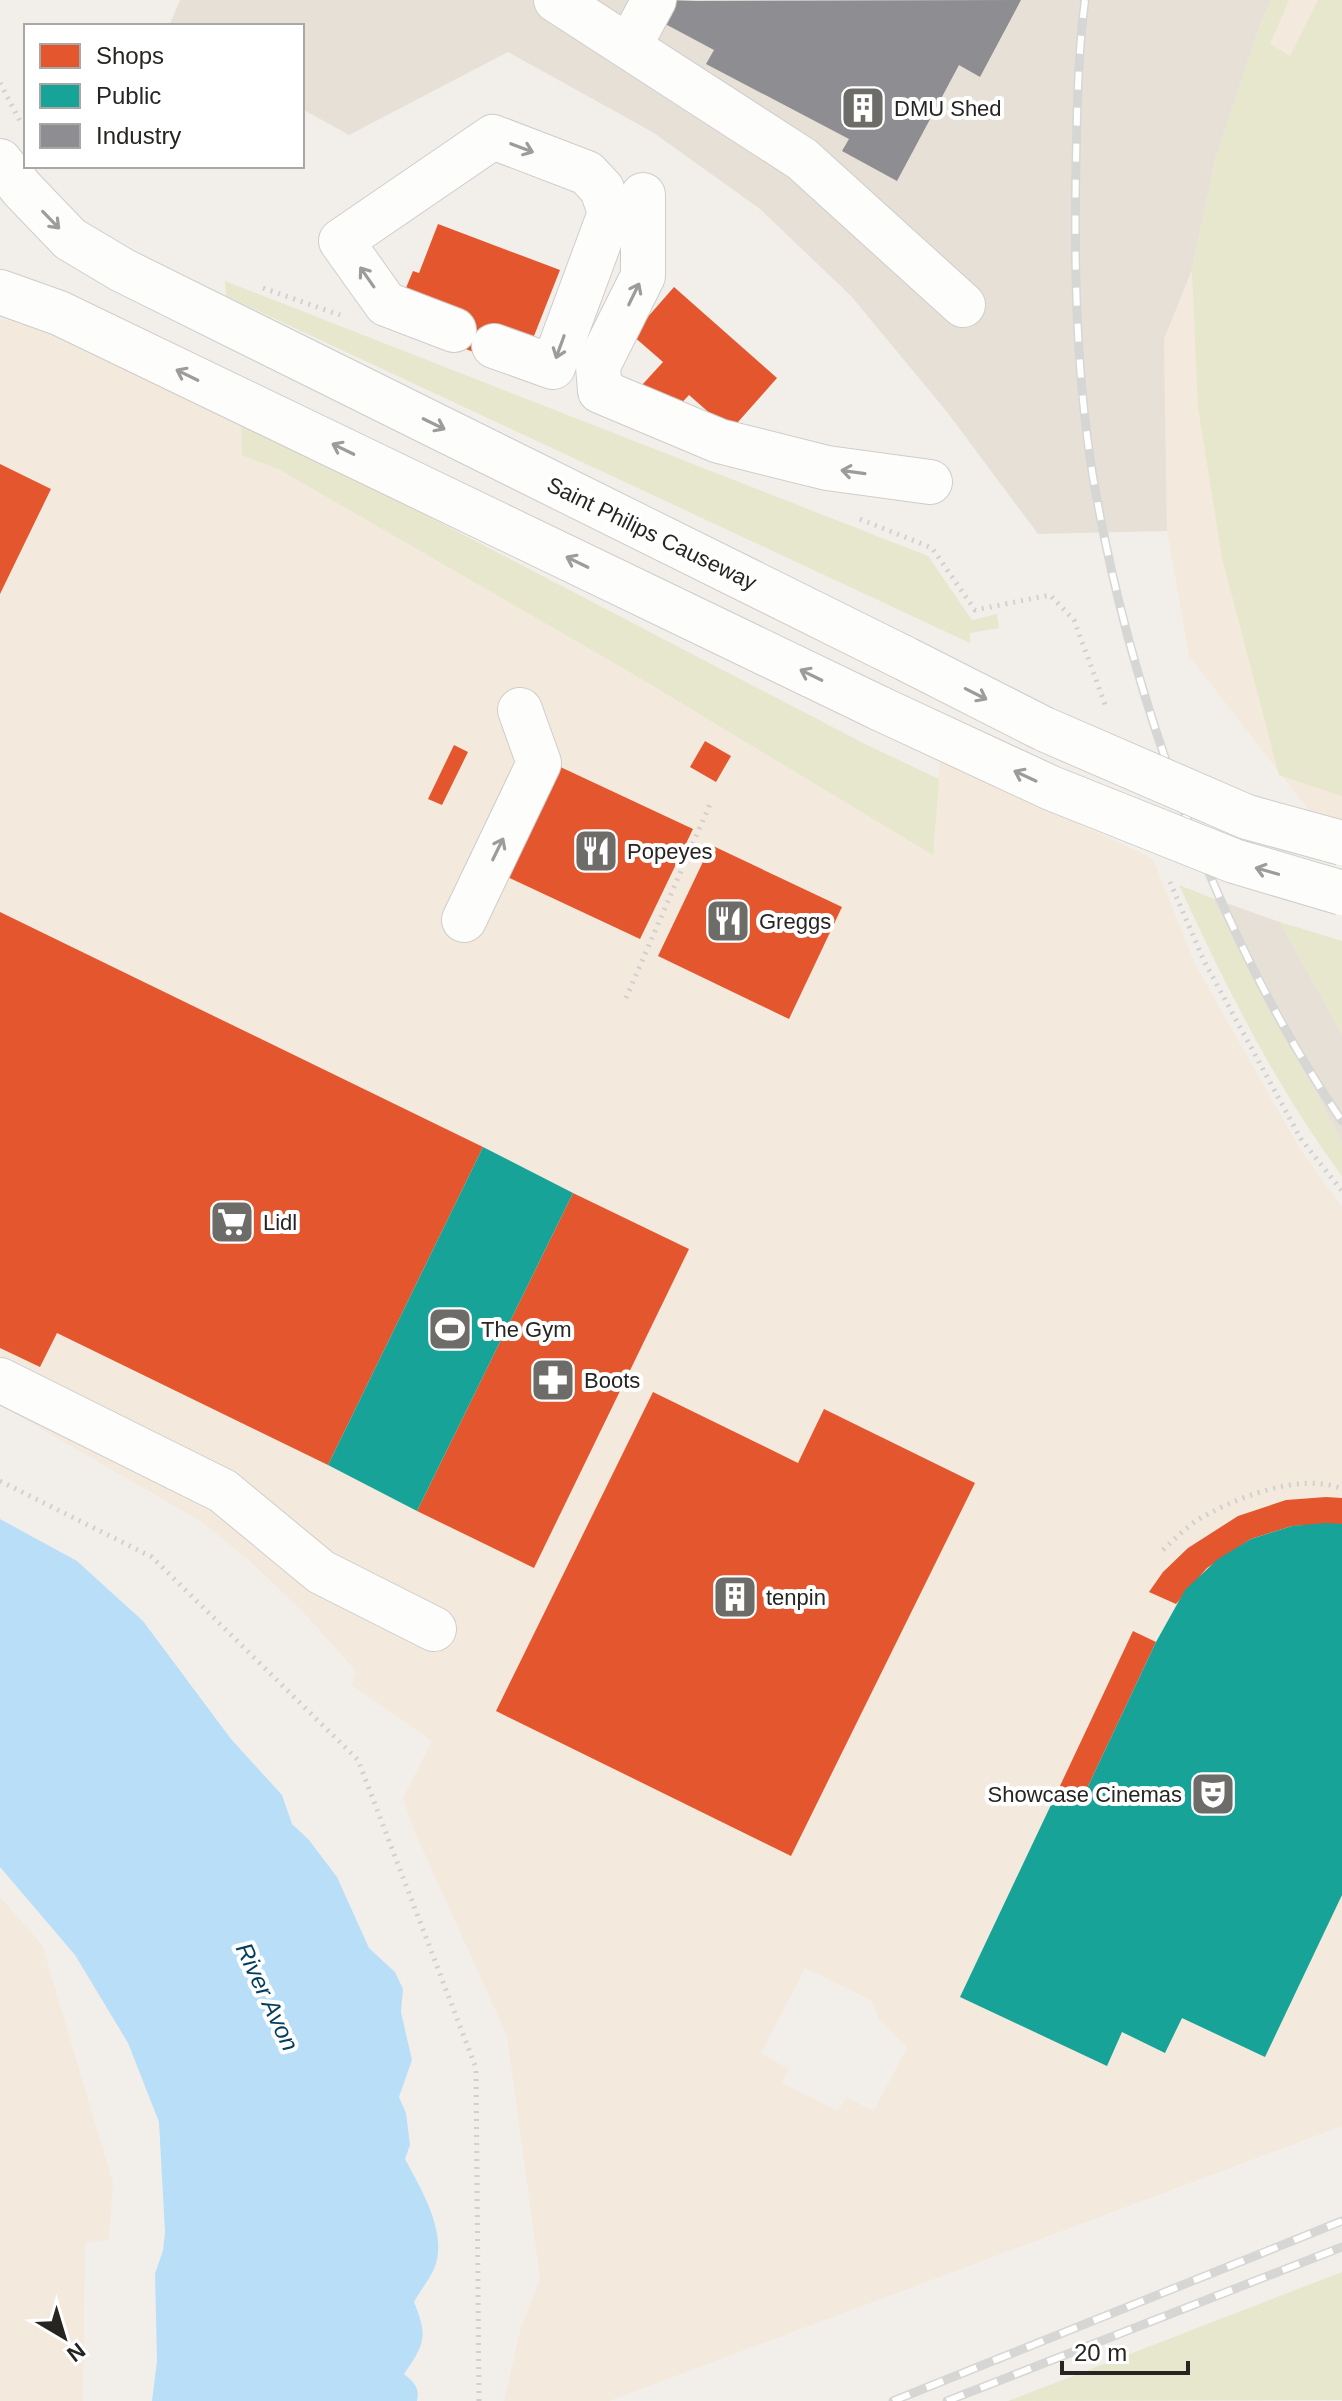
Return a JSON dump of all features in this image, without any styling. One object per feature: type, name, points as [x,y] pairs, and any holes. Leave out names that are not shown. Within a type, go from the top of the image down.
[{"type":"main road","points":[[556,0],[802,159],[963,305]]},
{"type":"main road","points":[[629,47],[654,0]]},
{"type":"main road","points":[[493,137],[587,173],[602,189],[610,213],[553,367],[474,338],[386,304],[341,241],[493,137]]},
{"type":"main road","name":"Saint Philips Causeway","points":[[0,161],[70,239],[122,270],[1044,729],[1247,817],[1342,843]]},
{"type":"main road","points":[[643,195],[643,276],[598,366],[600,391],[719,441],[827,468],[930,482]]},
{"type":"main road","points":[[0,292],[59,313],[1051,788],[1234,861],[1342,893]]},
{"type":"main road","points":[[464,920],[539,763],[520,710]]},
{"type":"main road","points":[[0,1380],[223,1491],[321,1572],[434,1629]]},
{"type":"path","points":[[0,83],[24,129]]},
{"type":"path","points":[[626,998],[710,804]]},
{"type":"path","points":[[0,1481],[152,1557],[358,1760],[476,2068],[479,2401]]},
{"type":"path","points":[[1163,1550],[1194,1522],[1236,1501],[1282,1484],[1333,1485],[1342,1489]]},
{"type":"shaded area","points":[[180,0],[1271,0],[1216,157],[1192,270],[1164,339],[1167,531],[1038,534],[947,412],[851,296],[760,209],[654,133],[508,52],[349,135],[304,110],[304,24],[170,24]]},
{"type":"shaded area","points":[[1271,0],[1342,0],[1342,853],[1189,656],[1167,531],[1164,339],[1192,270]]},
{"type":"shaded area","points":[[0,318],[79,342],[241,419],[243,455],[280,470],[628,671],[932,854],[940,758],[1153,859],[1195,964],[1300,1149],[1342,1207],[1342,2126],[609,2401],[504,2401],[521,2327],[540,2279],[507,2036],[414,1830],[403,1798],[432,1741],[352,1685],[356,1671],[303,1612],[252,1563],[202,1522],[0,1405]],"holes":[[[805,1968],[871,2000],[880,2021],[907,2047],[874,2111],[846,2097],[838,2111],[782,2083],[789,2069],[761,2054]]]},
{"type":"shaded area","points":[[1212,898],[1280,922],[1342,1034],[1342,1142]]},
{"type":"shaded area","points":[[0,1897],[42,1945],[113,2183],[109,2240],[85,2243],[83,2401],[0,2401]]},
{"type":"green space","points":[[1271,0],[1289,0],[1270,44],[1290,56],[1318,0],[1342,0],[1342,796],[1279,775],[1222,558],[1198,407],[1192,270],[1216,157]]},
{"type":"green space","points":[[225,281],[928,556],[972,620],[997,614],[999,628],[970,633],[970,643],[226,296]]},
{"type":"green space","points":[[241,419],[865,744],[939,779],[933,855],[628,671],[280,470],[242,455]]},
{"type":"green space","points":[[1179,885],[1212,898],[1342,1142],[1342,1176],[1295,1107],[1253,1035]]},
{"type":"green space","points":[[1280,922],[1342,941],[1342,1034]]},
{"type":"green space","points":[[1342,2272],[1342,2400],[1008,2401]]},
{"type":"water","name":"River Avon","points":[[0,1519],[77,1561],[143,1621],[231,1739],[282,1795],[292,1824],[309,1840],[337,1877],[369,1948],[395,1972],[403,1989],[401,2012],[412,2060],[399,2097],[406,2113],[410,2145],[405,2159],[431,2212],[438,2241],[434,2269],[414,2302],[423,2332],[422,2340],[404,2374],[418,2392],[417,2401],[152,2401],[157,2361],[155,2274],[165,2232],[159,2122],[128,2043],[75,1955],[0,1867]]},
{"type":"building: Shops","points":[[438,224],[560,270],[532,341],[489,358],[450,343],[403,295],[413,271],[419,273]]},
{"type":"building: Shops","points":[[674,287],[777,378],[730,431],[689,395],[673,412],[642,385],[663,362],[632,335]]},
{"type":"building: Shops","points":[[0,464],[51,489],[0,594]]},
{"type":"building: Shops","points":[[705,741],[731,756],[716,782],[690,767]]},
{"type":"building: Shops","points":[[454,745],[468,752],[442,805],[428,799]]},
{"type":"building: Shops","name":"Popeyes","points":[[554,764],[693,829],[640,939],[499,873]]},
{"type":"building: Shops","name":"Greggs","points":[[711,845],[842,907],[789,1019],[658,956]]},
{"type":"building: Shops","points":[[0,912],[483,1147],[328,1465],[57,1333],[40,1367],[0,1348]]},
{"type":"building: Shops","name":"Boots","points":[[573,1193],[689,1249],[534,1568],[417,1511]]},
{"type":"building: Shops","name":"tenpin","points":[[653,1392],[798,1463],[824,1409],[975,1483],[791,1856],[496,1711]]},
{"type":"building: Shops","points":[[1342,1498],[1342,1524],[1292,1526],[1251,1539],[1207,1568],[1176,1604],[1149,1592],[1163,1572],[1188,1548],[1238,1516],[1286,1500]]},
{"type":"building: Shops","points":[[1133,1631],[1156,1642],[1082,1799],[1059,1788]]},
{"type":"building: Public","name":"The Gym","points":[[483,1147],[573,1193],[417,1511],[328,1465]]},
{"type":"building: Public","name":"Showcase Cinemas","points":[[1342,1524],[1342,1895],[1265,2057],[1182,2018],[1165,2053],[1122,2032],[1107,2066],[960,1997],[1059,1788],[1082,1799],[1156,1642],[1185,1590],[1218,1559],[1251,1539],[1292,1526]]},
{"type":"building: Industry","name":"DMU Shed","points":[[664,0],[1021,0],[980,77],[959,65],[897,181],[842,151],[849,139],[706,64],[714,50],[654,18]]},
{"type":"railway","points":[[1085,0],[1077,122],[1077,320],[1087,438],[1109,560],[1155,728],[1184,812],[1218,894],[1297,1049],[1342,1121]]},
{"type":"railway","points":[[893,2401],[1342,2221]]},
{"type":"railway","points":[[947,2401],[1342,2247]]},
{"type":"place","name":"DMU Shed","points":[[863,108]]},
{"type":"place","name":"Popeyes","points":[[596,851]]},
{"type":"place","name":"Greggs","points":[[728,921]]},
{"type":"place","name":"Lidl","points":[[232,1222]]},
{"type":"place","name":"The Gym","points":[[450,1329]]},
{"type":"place","name":"Boots","points":[[553,1380]]},
{"type":"place","name":"tenpin","points":[[735,1597]]},
{"type":"place","name":"Showcase Cinemas","points":[[1213,1794]]}]
